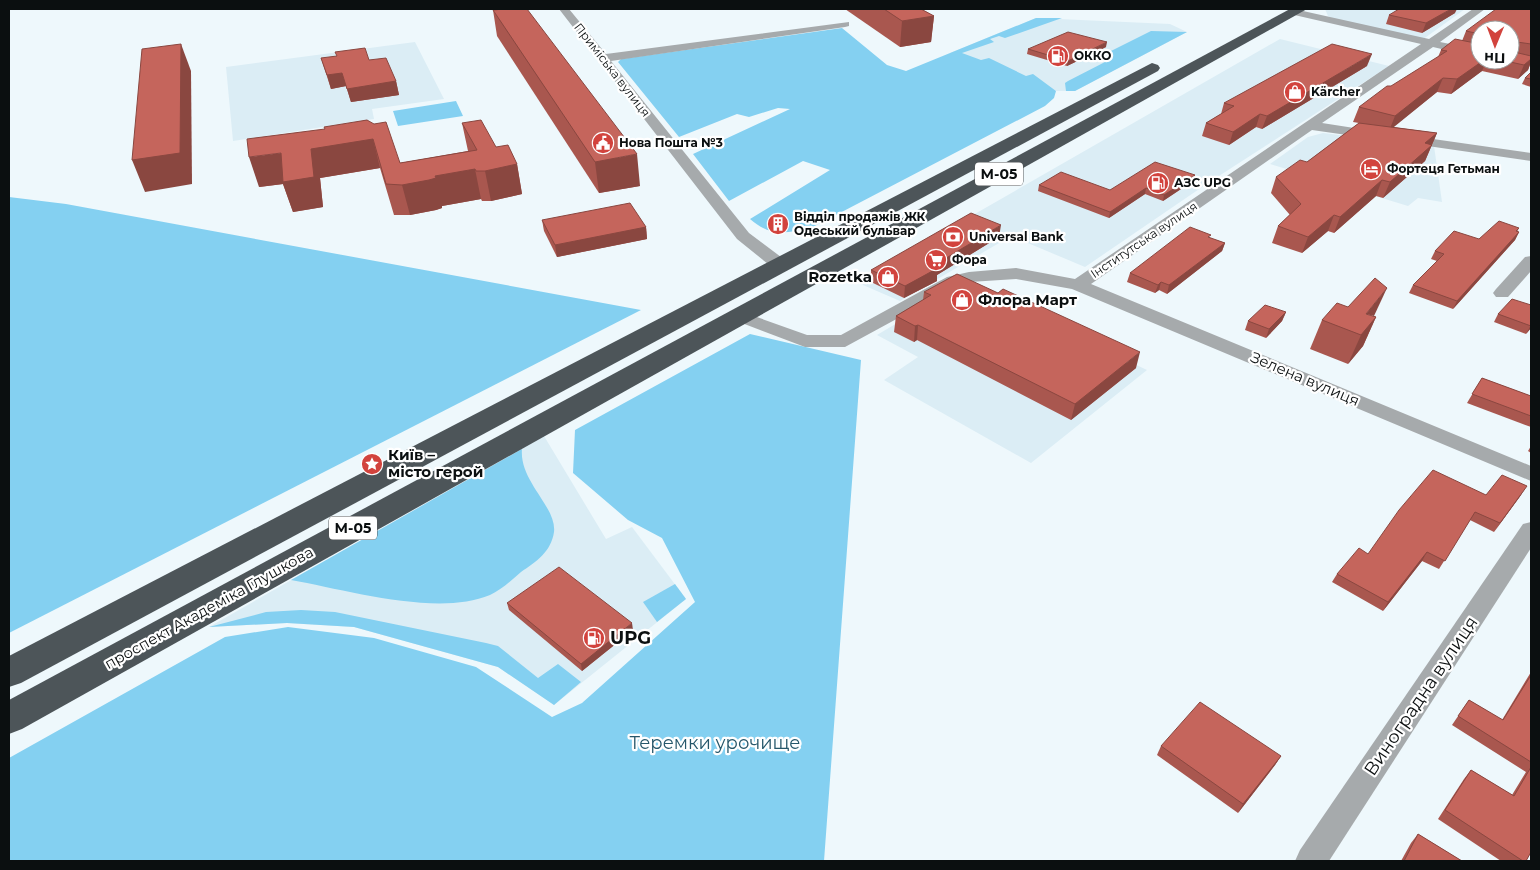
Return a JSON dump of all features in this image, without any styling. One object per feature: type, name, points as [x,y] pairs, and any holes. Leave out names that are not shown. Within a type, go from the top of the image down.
[{"type":"highway","points":[[1198,44],[1265,9]]},
{"type":"highway","name":"М-05","points":[[740,316],[1297,10]]},
{"type":"highway","name":"М-05","points":[[9,673],[664,327],[779,264],[1172,58]]},
{"type":"highway","name":"проспект Академіка Глушкова","points":[[9,718],[740,316]]},
{"type":"street","name":"Приміська вулиця","points":[[564,9],[743,236],[779,264]]},
{"type":"street","name":"Інститутська вулиця","points":[[1078,285],[1480,9]]},
{"type":"street","points":[[1297,10],[1470,52]]},
{"type":"street","points":[[604,58],[845,24]]},
{"type":"street","points":[[1311,126],[1531,157]]},
{"type":"street","points":[[1502,293],[1531,261]]},
{"type":"street","name":"Зелена вулиця","points":[[740,316],[805,341],[845,341],[953,281],[971,275],[996,272],[1020,273],[1078,285],[1531,474]]},
{"type":"street","name":"Виноградна вулиця","points":[[1311,861],[1531,530]]},
{"type":"shaded area","points":[[1325,9],[1465,9],[1422,40],[1334,19],[1328,16]]},
{"type":"shaded area","points":[[1036,18],[1170,24],[1187,32],[1075,91],[1056,91],[1042,83],[950,53]]},
{"type":"shaded area","points":[[1280,39],[1389,66],[1208,183],[1085,267],[1011,236],[900,301],[856,282]]},
{"type":"shaded area","points":[[415,42],[444,99],[372,109],[374,119],[233,141],[226,67]]},
{"type":"shaded area","points":[[1323,133],[1434,146],[1442,202],[1418,198],[1408,206],[1270,164],[1308,137]]},
{"type":"shaded area","points":[[964,283],[1147,370],[1031,463],[884,380],[918,357],[877,335]]},
{"type":"shaded area","points":[[544,436],[606,539],[632,527],[686,599],[554,705],[498,667],[354,627],[287,623],[209,627]]},
{"type":"green space","points":[[1036,18],[1062,18],[1005,38],[999,36],[990,39],[994,42],[962,53],[981,60],[989,58],[1026,76],[1033,74],[1056,91],[1054,98],[1045,106],[813,227],[787,232],[765,229],[750,219],[830,170],[803,161],[729,201],[693,154],[790,109],[778,108],[749,117],[737,114],[679,137],[618,62],[621,59],[842,28],[887,65],[906,71]]},
{"type":"green space","points":[[1151,31],[1187,32],[1075,91],[1066,91],[1065,83],[1105,62],[1109,52]]},
{"type":"green space","points":[[456,101],[463,116],[398,126],[393,111]]},
{"type":"green space","points":[[9,197],[66,204],[641,310],[9,633]]},
{"type":"green space","name":"Теремки урочище","points":[[750,334],[861,360],[824,861],[9,861],[9,758],[225,637],[288,627],[374,638],[476,667],[552,717],[582,703],[695,602],[662,538],[628,520],[573,473],[575,430]]},
{"type":"green space","points":[[522,449],[526,472],[550,513],[554,532],[550,545],[542,556],[494,593],[469,601],[419,603],[392,600],[291,580]]},
{"type":"green space","points":[[675,584],[686,599],[657,622],[643,602]]},
{"type":"green space","points":[[301,610],[335,612],[498,646],[538,678],[558,664],[581,682],[554,705],[498,667],[354,627],[287,623],[209,627],[266,612]]},
{"type":"building","points":[[527,9],[637,154],[595,162],[493,10]]},
{"type":"building","points":[[884,9],[921,9],[934,16],[902,21]]},
{"type":"building","points":[[1399,9],[1451,9],[1426,23],[1389,15]]},
{"type":"building","points":[[1496,9],[1531,9],[1531,44],[1520,42],[1520,20],[1481,20]]},
{"type":"building","points":[[1068,32],[1107,42],[1068,61],[1028,49]]},
{"type":"building","points":[[1455,39],[1470,42],[1470,70],[1457,79],[1443,78],[1395,116],[1359,107],[1387,86],[1391,86],[1447,51],[1441,50]]},
{"type":"building","points":[[181,44],[180,153],[132,160],[142,49]]},
{"type":"building","points":[[1332,44],[1372,54],[1267,116],[1260,114],[1233,132],[1206,123],[1234,106],[1224,103]]},
{"type":"building","points":[[365,48],[369,60],[386,58],[396,81],[347,89],[342,73],[327,75],[321,58],[337,56],[335,52]]},
{"type":"building","points":[[1520,53],[1531,56],[1531,59],[1524,65],[1520,64]]},
{"type":"building","points":[[1531,72],[1531,79],[1525,78]]},
{"type":"building","points":[[367,120],[374,124],[386,122],[400,163],[477,150],[462,123],[481,120],[496,147],[508,145],[517,164],[485,171],[476,171],[475,169],[435,176],[436,178],[429,180],[402,185],[386,184],[373,139],[311,149],[314,177],[283,182],[281,153],[249,157],[247,139],[325,129],[324,127]]},
{"type":"building","points":[[1359,123],[1437,133],[1425,143],[1432,145],[1390,182],[1382,180],[1340,217],[1334,215],[1308,237],[1278,226],[1301,204],[1276,177],[1300,160],[1307,162]]},
{"type":"building","points":[[1155,162],[1195,175],[1164,195],[1146,188],[1110,212],[1039,185],[1061,172],[1110,190]]},
{"type":"building","points":[[630,203],[646,227],[555,245],[542,220]]},
{"type":"building","points":[[971,213],[1001,225],[933,266],[938,268],[905,286],[871,270]]},
{"type":"building","points":[[1499,221],[1519,228],[1516,231],[1519,232],[1457,301],[1413,285],[1444,254],[1435,251],[1454,231],[1479,239]]},
{"type":"building","points":[[1190,227],[1211,235],[1208,237],[1225,243],[1169,285],[1161,282],[1158,285],[1130,273]]},
{"type":"building","points":[[957,274],[998,293],[1003,289],[1140,352],[1075,404],[918,325],[915,326],[896,316],[931,295],[924,292]]},
{"type":"building","points":[[1375,278],[1387,288],[1366,314],[1376,317],[1361,335],[1322,320],[1337,303],[1348,307]]},
{"type":"building","points":[[1512,299],[1531,305],[1531,326],[1498,314]]},
{"type":"building","points":[[1265,305],[1286,312],[1269,329],[1248,321]]},
{"type":"building","points":[[1482,378],[1531,396],[1531,416],[1472,394]]},
{"type":"building","points":[[1433,470],[1486,495],[1502,475],[1527,486],[1500,523],[1475,512],[1445,561],[1427,552],[1388,602],[1337,574],[1359,548],[1368,554],[1399,510]]},
{"type":"building","points":[[559,567],[632,623],[581,664],[507,603]]},
{"type":"building","points":[[1531,675],[1531,762],[1458,716],[1469,700],[1503,720]]},
{"type":"building","points":[[1200,702],[1281,756],[1243,804],[1161,746]]},
{"type":"building","points":[[1531,767],[1531,852],[1526,861],[1523,861],[1445,810],[1471,770],[1514,796]]},
{"type":"building","points":[[1418,834],[1462,861],[1404,861]]},
{"type":"place","name":"ОККО","points":[[1058,56]]},
{"type":"place","name":"Kärcher","points":[[1295,92]]},
{"type":"place","name":"Нова Пошта №3","points":[[603,143]]},
{"type":"place","name":"Фортеця Гетьман","points":[[1371,169]]},
{"type":"place","name":"АЗС UPG","points":[[1158,183]]},
{"type":"place","name":"Відділ продажів ЖК Одеський бульвар","points":[[778,224]]},
{"type":"place","name":"Universal Bank","points":[[953,237]]},
{"type":"place","name":"Фора","points":[[936,260]]},
{"type":"place","name":"Rozetka","points":[[888,277]]},
{"type":"place","name":"Флора Март","points":[[962,300]]},
{"type":"place","name":"Київ – місто герой","points":[[372,464]]},
{"type":"place","name":"UPG","points":[[594,638]]}]
